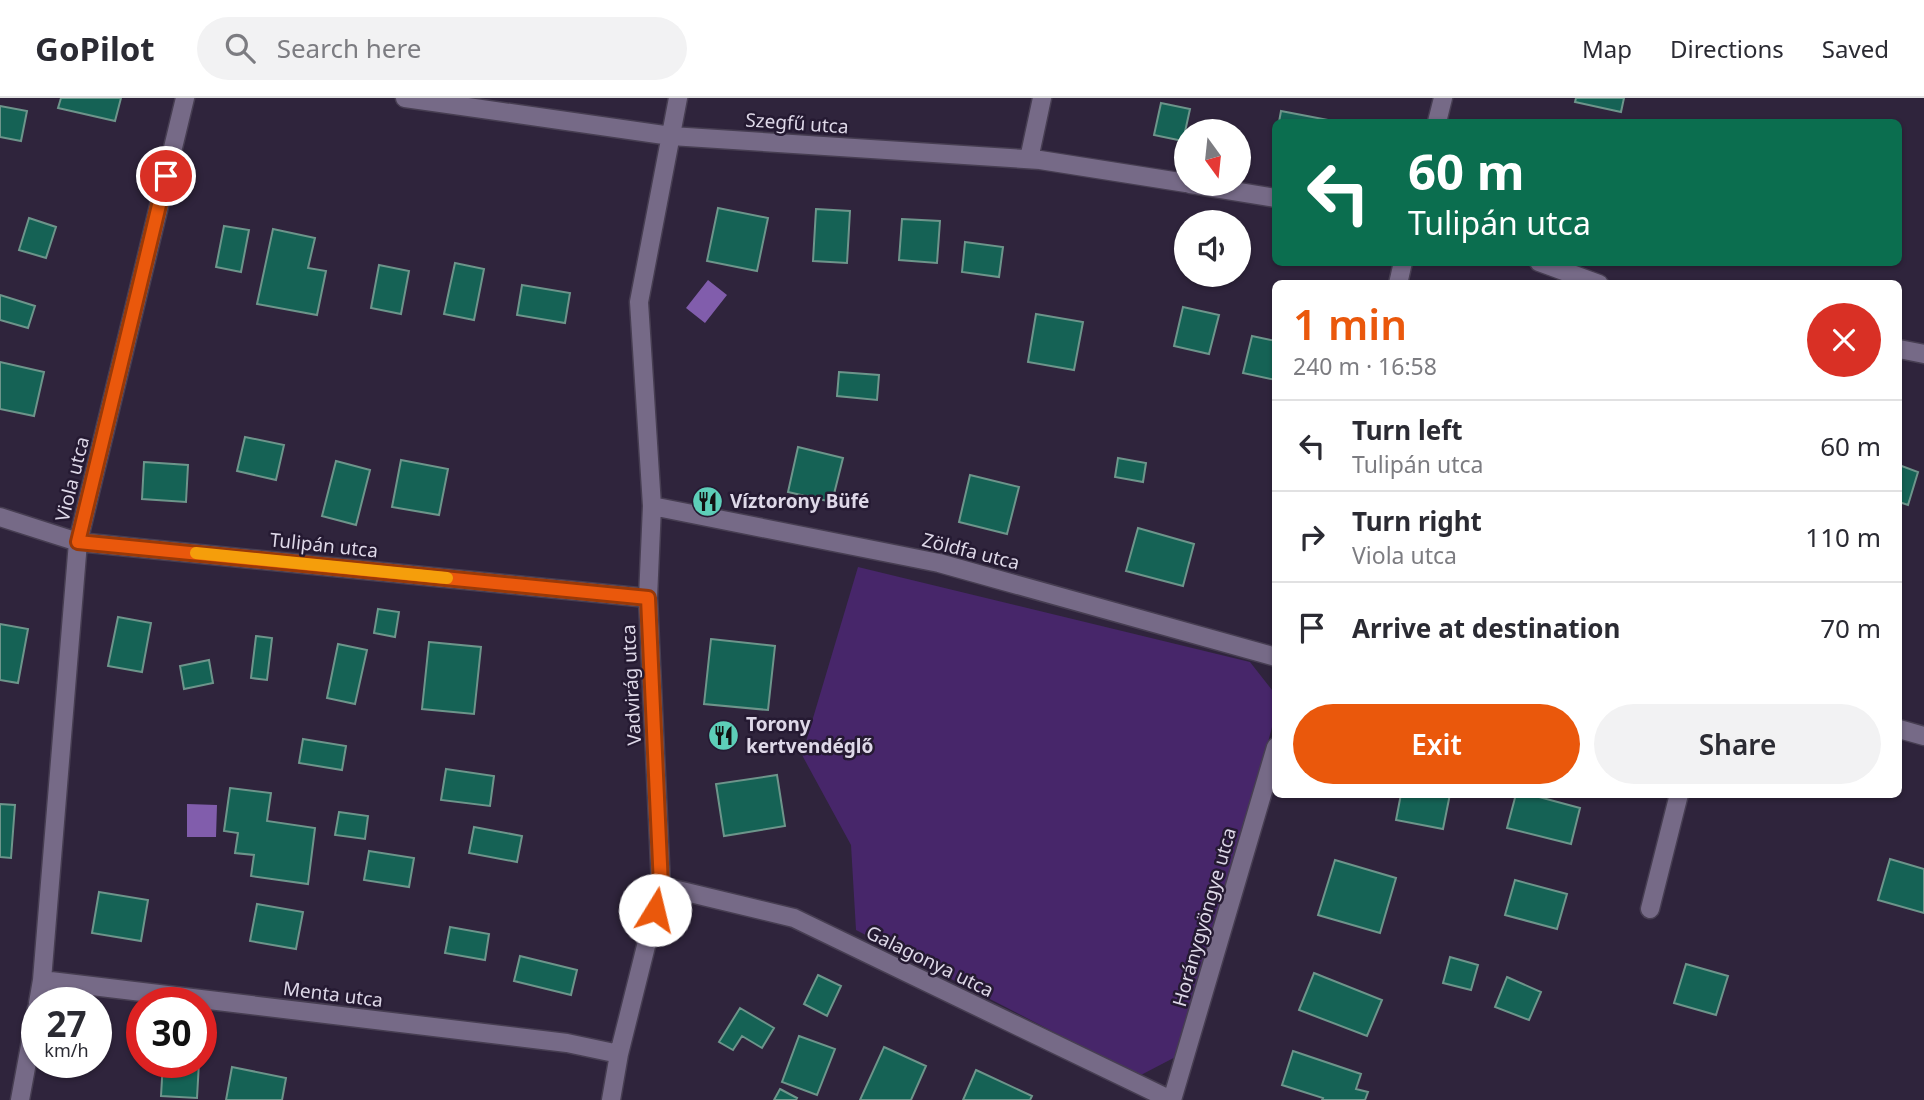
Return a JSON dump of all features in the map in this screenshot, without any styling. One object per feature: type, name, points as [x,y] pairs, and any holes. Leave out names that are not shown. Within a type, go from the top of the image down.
[{"type":"street","name":"Viola utca","points":[[41,987],[78,542],[185,98]]},
{"type":"street","name":"Szegfű utca","points":[[405,98],[671,136],[1029,159],[1174,181]]},
{"type":"street","name":"Vadvirág utca","points":[[611,1100],[619,1054],[661,886],[648,598],[652,506],[639,302],[678,98]]},
{"type":"street","points":[[1029,159],[1042,98]]},
{"type":"street","points":[[1438,119],[1443,98]]},
{"type":"street","name":"Szegfű utca","points":[[1251,194],[1272,197]]},
{"type":"street","points":[[1550,266],[1589,280]]},
{"type":"street","points":[[1902,350],[1924,354]]},
{"type":"street","name":"Zöldfa utca","points":[[652,506],[939,563],[1272,656]]},
{"type":"street","name":"Tulipán utca","points":[[0,517],[78,542],[648,598]]},
{"type":"street","points":[[1902,730],[1924,736]]},
{"type":"street","name":"Horánygyöngye utca","points":[[1172,1100],[1272,761]]},
{"type":"street","points":[[1650,909],[1678,798]]},
{"type":"street","name":"Galagonya utca","points":[[661,886],[794,918],[1172,1100]]},
{"type":"street","name":"Menta utca","points":[[42,980],[567,1043],[619,1054]]},
{"type":"street","name":"Viola utca","points":[[20,1100],[24,1078]]},
{"type":"shaded area","points":[[708,280],[727,295],[705,323],[686,308]]},
{"type":"shaded area","points":[[858,567],[1250,662],[1272,690],[1272,727],[1185,1052],[1139,1076],[856,930],[851,845],[802,755]]},
{"type":"shaded area","points":[[187,804],[217,805],[216,837],[187,837]]},
{"type":"building","points":[[61,98],[121,98],[115,121],[58,108]]},
{"type":"building","points":[[1576,98],[1624,98],[1621,112],[1575,102]]},
{"type":"building","points":[[1161,103],[1190,109],[1188,119],[1174,119],[1174,139],[1154,135]]},
{"type":"building","points":[[0,106],[27,111],[21,141],[0,137]]},
{"type":"building","points":[[1281,111],[1323,119],[1280,119]]},
{"type":"building","points":[[718,208],[768,218],[757,271],[707,261]]},
{"type":"building","points":[[816,209],[850,211],[847,263],[813,261]]},
{"type":"building","points":[[29,218],[56,227],[46,258],[19,250]]},
{"type":"building","points":[[902,219],[940,221],[937,263],[899,260]]},
{"type":"building","points":[[224,226],[249,230],[241,272],[216,267]]},
{"type":"building","points":[[273,229],[315,238],[308,268],[326,271],[317,315],[257,304]]},
{"type":"building","points":[[965,242],[1003,247],[999,277],[962,272]]},
{"type":"building","points":[[455,263],[484,269],[474,320],[444,314]]},
{"type":"building","points":[[379,265],[409,271],[401,314],[371,308]]},
{"type":"building","points":[[522,285],[570,293],[565,323],[517,315]]},
{"type":"building","points":[[0,295],[35,306],[28,328],[0,320]]},
{"type":"building","points":[[1183,307],[1219,315],[1209,354],[1174,346]]},
{"type":"building","points":[[1036,314],[1083,322],[1074,370],[1028,362]]},
{"type":"building","points":[[1252,336],[1272,340],[1272,379],[1243,373]]},
{"type":"building","points":[[0,362],[44,372],[34,416],[0,409]]},
{"type":"building","points":[[839,372],[879,375],[877,400],[837,396]]},
{"type":"building","points":[[245,437],[284,445],[276,480],[237,471]]},
{"type":"building","points":[[798,447],[843,458],[832,502],[788,492]]},
{"type":"building","points":[[1118,458],[1146,463],[1143,482],[1115,477]]},
{"type":"building","points":[[401,460],[448,469],[439,515],[392,507]]},
{"type":"building","points":[[336,461],[370,470],[356,525],[322,516]]},
{"type":"building","points":[[144,462],[188,465],[186,502],[142,499]]},
{"type":"building","points":[[1902,466],[1918,472],[1908,505],[1902,503]]},
{"type":"building","points":[[970,475],[1019,487],[1007,534],[959,522]]},
{"type":"building","points":[[1138,528],[1194,544],[1183,586],[1126,571]]},
{"type":"building","points":[[378,609],[399,612],[395,637],[374,633]]},
{"type":"building","points":[[118,617],[151,623],[142,672],[108,666]]},
{"type":"building","points":[[0,624],[28,629],[18,683],[0,680]]},
{"type":"building","points":[[256,636],[272,638],[267,680],[251,678]]},
{"type":"building","points":[[711,639],[775,646],[768,710],[704,704]]},
{"type":"building","points":[[429,642],[481,647],[474,714],[422,709]]},
{"type":"building","points":[[338,644],[367,650],[355,704],[327,698]]},
{"type":"building","points":[[209,660],[213,683],[184,689],[180,666]]},
{"type":"building","points":[[303,739],[346,746],[342,770],[299,763]]},
{"type":"building","points":[[446,769],[494,776],[490,806],[441,800]]},
{"type":"building","points":[[777,775],[785,826],[724,836],[716,784]]},
{"type":"building","points":[[230,788],[271,793],[267,821],[315,828],[308,884],[251,876],[254,855],[235,853],[238,833],[224,831]]},
{"type":"building","points":[[1400,798],[1449,798],[1443,829],[1396,820]]},
{"type":"building","points":[[1515,798],[1543,798],[1580,808],[1571,844],[1507,828]]},
{"type":"building","points":[[0,804],[15,805],[11,858],[0,857]]},
{"type":"building","points":[[339,812],[368,816],[365,839],[335,835]]},
{"type":"building","points":[[474,827],[522,836],[517,862],[469,853]]},
{"type":"building","points":[[369,851],[414,858],[409,887],[364,880]]},
{"type":"building","points":[[1890,859],[1924,869],[1924,913],[1878,900]]},
{"type":"building","points":[[1335,860],[1396,878],[1380,933],[1318,915]]},
{"type":"building","points":[[1515,880],[1567,894],[1557,929],[1505,915]]},
{"type":"building","points":[[99,892],[148,900],[141,941],[92,933]]},
{"type":"building","points":[[257,904],[303,912],[296,949],[250,941]]},
{"type":"building","points":[[450,927],[489,934],[485,960],[445,953]]},
{"type":"building","points":[[520,956],[577,970],[571,995],[514,981]]},
{"type":"building","points":[[1450,957],[1478,965],[1471,990],[1443,983]]},
{"type":"building","points":[[1686,964],[1728,976],[1716,1015],[1674,1003]]},
{"type":"building","points":[[1314,973],[1382,1000],[1367,1036],[1299,1010]]},
{"type":"building","points":[[818,975],[841,986],[827,1016],[804,1004]]},
{"type":"building","points":[[1507,977],[1541,992],[1529,1020],[1495,1007]]},
{"type":"building","points":[[740,1008],[774,1028],[762,1048],[742,1036],[733,1050],[719,1042]]},
{"type":"building","points":[[799,1036],[835,1049],[817,1095],[782,1082]]},
{"type":"building","points":[[884,1047],[926,1066],[911,1100],[860,1100]]},
{"type":"building","points":[[1293,1051],[1361,1074],[1356,1089],[1368,1092],[1365,1100],[1322,1100],[1323,1098],[1282,1085]]},
{"type":"building","points":[[232,1067],[286,1078],[282,1100],[226,1100]]},
{"type":"building","points":[[976,1070],[1032,1096],[1030,1100],[963,1100]]},
{"type":"building","points":[[162,1078],[198,1078],[197,1098],[161,1096]]},
{"type":"building","points":[[780,1089],[797,1098],[796,1100],[774,1100]]},
{"type":"slow traffic","points":[[196,553],[447,578]]},
{"type":"place","name":"Víztorony Büfé","points":[[707,501]]},
{"type":"place","name":"Torony kertvendéglő","points":[[723,735]]},
{"type":"route","points":[[166,176],[78,542],[648,598],[661,886],[655,910]]}]
